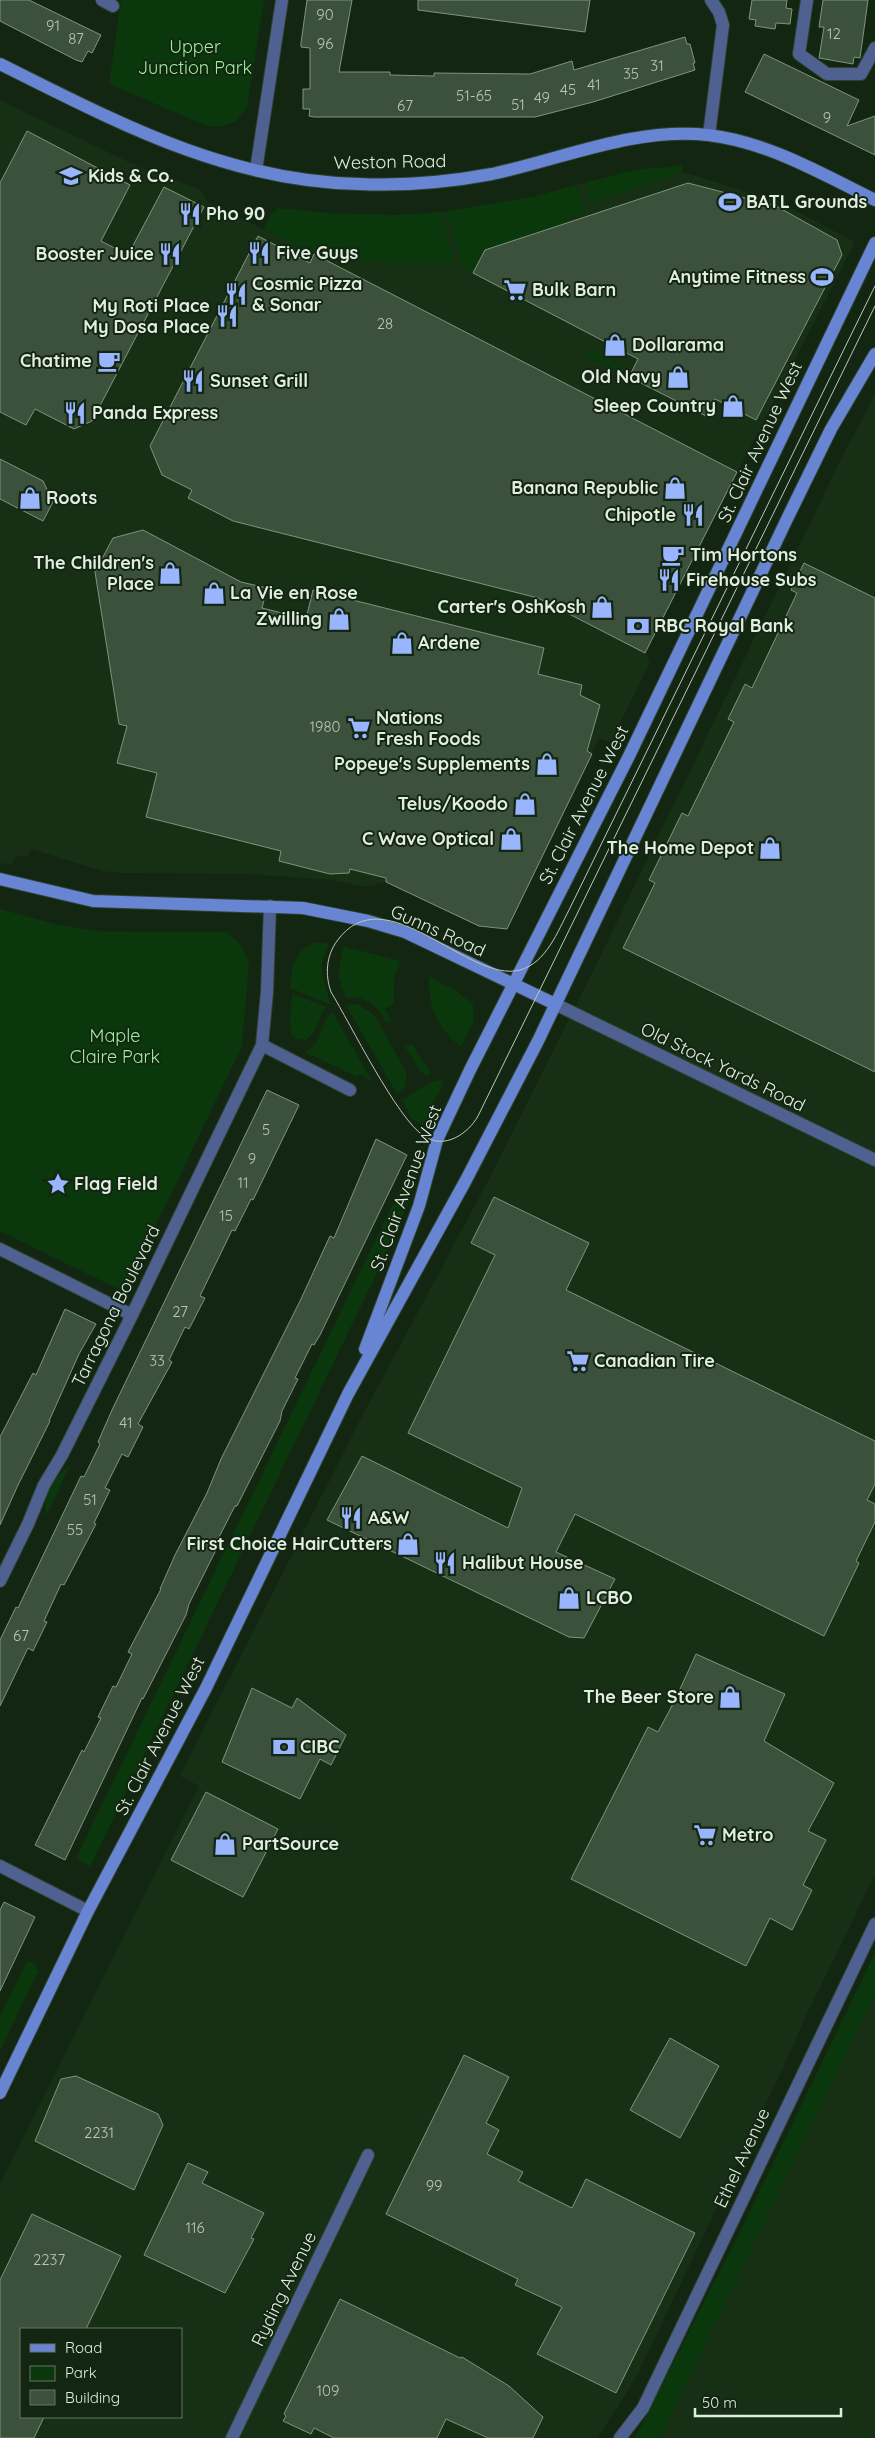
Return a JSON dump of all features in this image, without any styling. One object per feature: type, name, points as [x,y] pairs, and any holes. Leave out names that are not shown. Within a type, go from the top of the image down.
[{"type":"main road","name":"Weston Road","points":[[0,64],[128,128],[193,154],[297,178],[358,184],[424,183],[492,174],[622,140],[661,135],[709,135],[746,142],[797,161],[875,200]]},
{"type":"main road","name":"St. Clair Avenue West","points":[[348,1394],[419,1206],[438,1140],[470,1070],[629,756],[875,243]]},
{"type":"main road","name":"St. Clair Avenue West","points":[[0,2093],[88,1911],[206,1688],[348,1394],[466,1180],[555,1004],[831,429],[875,354]]},
{"type":"main road","name":"Gunns Road","points":[[0,879],[93,901],[303,908],[384,925],[432,944],[555,1004]]},
{"type":"street","points":[[256,170],[282,0]]},
{"type":"street","points":[[709,135],[723,25],[720,12],[712,0]]},
{"type":"street","points":[[807,0],[799,54],[827,74],[861,74],[875,48]]},
{"type":"street","points":[[270,906],[267,992],[262,1045],[350,1090]]},
{"type":"street","name":"Old Stock Yards Road","points":[[555,1004],[875,1160]]},
{"type":"street","name":"Tarragona Boulevard","points":[[0,1582],[28,1524],[44,1485],[62,1454],[132,1315],[262,1045]]},
{"type":"street","points":[[0,1249],[132,1315]]},
{"type":"street","points":[[0,1866],[88,1911]]},
{"type":"street","name":"Ethel Avenue","points":[[620,2438],[643,2408],[875,1924]]},
{"type":"street","name":"Ryding Avenue","points":[[232,2438],[368,2155]]},
{"type":"shaded area","points":[[0,100],[135,165],[201,190],[208,202],[263,229],[270,216],[278,208],[329,213],[396,215],[441,212],[532,197],[629,171],[682,165],[683,172],[777,201],[855,242],[646,653],[650,662],[611,742],[599,739],[507,929],[479,926],[386,882],[365,887],[332,880],[246,874],[121,873],[102,871],[31,849],[27,856],[16,856],[12,865],[0,863]]},
{"type":"shaded area","points":[[875,394],[875,1875],[805,2018],[637,2376],[598,2438],[0,2438],[0,2184],[199,1786],[180,1776],[360,1420],[489,1179],[595,967],[840,461]]},
{"type":"shaded area","points":[[875,1994],[875,2438],[660,2438]]},
{"type":"green space","name":"Upper Junction Park","points":[[121,0],[264,0],[247,107],[244,113],[231,124],[207,126],[109,84]]},
{"type":"green space","points":[[682,165],[683,172],[591,203],[585,183],[629,171]]},
{"type":"green space","points":[[576,185],[586,213],[565,219],[566,224],[485,250],[473,273],[463,268],[446,211],[532,197]]},
{"type":"green space","points":[[278,208],[329,213],[396,215],[441,212],[456,266],[334,260],[332,264],[264,229],[270,216]]},
{"type":"green space","points":[[589,349],[626,368],[623,374],[586,355]]},
{"type":"green space","name":"Maple Claire Park","points":[[0,909],[55,924],[94,931],[227,932],[243,947],[249,964],[242,1046],[129,1282],[123,1288],[116,1288],[0,1231]]},
{"type":"green space","points":[[315,942],[329,943],[322,963],[322,974],[331,1005],[290,988],[293,966],[298,955]]},
{"type":"green space","points":[[343,946],[400,961],[394,978],[394,1003],[385,1009],[393,1023],[386,1022],[379,1011],[365,1000],[346,998],[338,976]]},
{"type":"green space","points":[[429,976],[458,992],[473,1005],[474,1020],[461,1047],[446,1032],[436,1016],[430,998]]},
{"type":"green space","points":[[292,994],[327,1007],[313,1033],[305,1040],[296,1039],[291,1035]]},
{"type":"green space","points":[[357,1004],[369,1011],[377,1019],[407,1074],[405,1086],[397,1094],[346,1005]]},
{"type":"green space","points":[[332,1012],[373,1082],[359,1074],[357,1077],[305,1052],[316,1043],[325,1021]]},
{"type":"green space","points":[[412,1044],[431,1073],[426,1076],[421,1072],[405,1047]]},
{"type":"green space","points":[[444,1081],[423,1126],[411,1118],[402,1100],[431,1082]]},
{"type":"green space","points":[[421,1146],[424,1147],[413,1185],[390,1246],[90,1867],[76,1858]]},
{"type":"green space","points":[[70,1466],[46,1516],[47,1494],[53,1482]]},
{"type":"green space","points":[[875,1953],[875,1994],[660,2438],[635,2438],[744,2223]]},
{"type":"green space","points":[[27,1961],[37,1965],[35,1969],[39,1970],[0,2051],[0,2016]]},
{"type":"building","points":[[0,0],[29,0],[101,35],[92,53],[88,51],[82,62],[76,60],[0,21]]},
{"type":"building","points":[[307,0],[352,0],[339,72],[390,72],[390,75],[434,76],[434,73],[530,74],[572,61],[574,70],[685,37],[687,44],[690,44],[695,70],[593,102],[535,117],[314,117],[309,116],[310,109],[303,109],[303,89],[310,89],[310,48],[301,47]]},
{"type":"building","points":[[418,0],[590,0],[585,32],[418,10]]},
{"type":"building","points":[[752,0],[787,0],[786,8],[792,9],[790,24],[776,23],[775,29],[755,26],[756,20],[749,19]]},
{"type":"building","points":[[823,0],[868,0],[860,58],[854,57],[853,64],[819,58],[824,27],[819,27]]},
{"type":"building","points":[[764,54],[859,100],[847,126],[875,116],[875,155],[745,92]]},
{"type":"building","points":[[27,131],[130,185],[101,241],[128,255],[164,187],[204,207],[92,421],[74,429],[35,409],[26,425],[0,412],[0,183]]},
{"type":"building","points":[[688,183],[776,206],[837,240],[842,255],[756,420],[715,399],[706,416],[629,377],[638,359],[473,273],[485,250]]},
{"type":"building","points":[[258,236],[310,263],[314,254],[737,472],[645,653],[538,598],[233,521],[188,498],[192,490],[162,475],[150,446]]},
{"type":"building","points":[[0,459],[43,481],[53,502],[43,521],[0,499]]},
{"type":"building","points":[[143,530],[241,582],[267,588],[262,608],[306,619],[313,590],[544,648],[538,674],[582,685],[580,695],[600,705],[587,751],[592,754],[507,929],[479,926],[386,882],[386,878],[350,869],[349,873],[330,874],[279,861],[281,851],[146,817],[157,773],[117,763],[127,726],[119,724],[95,572],[113,538]]},
{"type":"building","name":"The Home Depot","points":[[804,563],[875,598],[875,1072],[623,948],[655,883],[649,880],[682,813],[688,816],[734,722],[728,719],[745,684],[752,688],[797,593],[791,590]]},
{"type":"building","points":[[267,1090],[299,1105],[253,1200],[251,1199],[235,1231],[232,1230],[200,1296],[205,1298],[189,1329],[185,1327],[169,1360],[172,1362],[138,1424],[143,1427],[128,1457],[122,1454],[105,1488],[110,1490],[94,1523],[96,1524],[64,1585],[61,1584],[44,1621],[47,1622],[33,1651],[28,1648],[0,1706],[0,1640],[16,1607],[18,1608],[81,1476],[84,1477],[100,1444],[98,1442],[112,1410]]},
{"type":"building","points":[[376,1139],[407,1155],[320,1335],[314,1345],[312,1344],[295,1378],[298,1379],[282,1411],[280,1421],[218,1539],[220,1540],[216,1550],[189,1604],[186,1615],[142,1698],[65,1860],[35,1845],[82,1750],[84,1752],[101,1718],[98,1717],[113,1686],[116,1687],[132,1654],[128,1652],[161,1589],[175,1555],[207,1493],[221,1459],[301,1299],[330,1236],[334,1238]]},
{"type":"building","name":"Canadian Tire","points":[[494,1197],[589,1243],[566,1290],[875,1441],[875,1484],[867,1500],[875,1504],[875,1522],[856,1561],[859,1563],[824,1636],[575,1514],[556,1552],[615,1579],[584,1638],[569,1637],[327,1520],[362,1456],[508,1528],[522,1488],[408,1433],[495,1255],[471,1243]]},
{"type":"building","points":[[65,1309],[96,1324],[79,1354],[50,1421],[0,1525],[0,1437],[33,1373],[36,1375]]},
{"type":"building","name":"Metro","points":[[696,1654],[785,1694],[764,1741],[834,1783],[808,1831],[826,1840],[803,1885],[812,1890],[792,1930],[770,1918],[746,1966],[571,1879],[648,1727],[658,1732]]},
{"type":"building","name":"CIBC","points":[[252,1688],[292,1708],[297,1698],[346,1735],[331,1765],[320,1759],[300,1799],[222,1762]]},
{"type":"building","name":"PartSource","points":[[206,1792],[278,1829],[243,1897],[171,1860]]},
{"type":"building","points":[[4,1902],[35,1917],[0,1991],[0,1910]]},
{"type":"building","points":[[670,2038],[719,2066],[680,2138],[630,2110]]},
{"type":"building","points":[[464,2055],[509,2077],[486,2123],[499,2130],[487,2154],[523,2172],[518,2181],[572,2208],[586,2179],[695,2233],[616,2393],[537,2354],[562,2307],[515,2285],[518,2279],[386,2214]]},
{"type":"building","points":[[76,2076],[158,2114],[163,2125],[134,2190],[35,2141],[61,2079]]},
{"type":"building","points":[[188,2163],[208,2172],[202,2183],[264,2213],[251,2238],[254,2239],[225,2293],[144,2255]]},
{"type":"building","points":[[32,2214],[121,2256],[86,2328],[20,2328],[20,2418],[44,2418],[34,2438],[0,2438],[0,2280]]},
{"type":"building","points":[[340,2299],[460,2358],[462,2357],[509,2386],[543,2417],[533,2438],[488,2438],[446,2419],[437,2438],[334,2438],[314,2428],[311,2434],[283,2421],[286,2416],[284,2414]]},
{"type":"tram line","points":[[875,286],[569,910],[556,936],[544,953],[537,961],[520,970],[499,970],[476,962],[402,924],[379,919],[357,924],[337,941],[333,947],[327,972],[331,992],[388,1091],[401,1111],[424,1136],[432,1140],[447,1141],[462,1134],[474,1123],[478,1116],[875,306]]},
{"type":"place","name":"Kids & Co.","points":[[71,176]]},
{"type":"place","name":"BATL Grounds","points":[[730,202]]},
{"type":"place","name":"Pho 90","points":[[190,214]]},
{"type":"place","name":"Five Guys","points":[[259,253]]},
{"type":"place","name":"Booster Juice","points":[[170,254]]},
{"type":"place","name":"Anytime Fitness","points":[[822,277]]},
{"type":"place","name":"Bulk Barn","points":[[515,290]]},
{"type":"place","name":"Cosmic Pizza & Sonar","points":[[236,294]]},
{"type":"place","name":"My Roti Place My Dosa Place","points":[[227,316]]},
{"type":"place","name":"Dollarama","points":[[615,345]]},
{"type":"place","name":"Chatime","points":[[109,361]]},
{"type":"place","name":"Old Navy","points":[[678,377]]},
{"type":"place","name":"Sunset Grill","points":[[193,381]]},
{"type":"place","name":"Sleep Country","points":[[733,406]]},
{"type":"place","name":"Panda Express","points":[[75,413]]},
{"type":"place","name":"Banana Republic","points":[[675,488]]},
{"type":"place","name":"Roots","points":[[30,498]]},
{"type":"place","name":"Chipotle","points":[[693,515]]},
{"type":"place","name":"Tim Hortons","points":[[673,555]]},
{"type":"place","name":"The Children's Place","points":[[170,573]]},
{"type":"place","name":"Firehouse Subs","points":[[669,580]]},
{"type":"place","name":"La Vie en Rose","points":[[214,593]]},
{"type":"place","name":"Carter's OshKosh","points":[[602,607]]},
{"type":"place","name":"Zwilling","points":[[339,619]]},
{"type":"place","name":"RBC Royal Bank","points":[[638,626]]},
{"type":"place","name":"Ardene","points":[[402,643]]},
{"type":"place","name":"Nations Fresh Foods","points":[[359,728]]},
{"type":"place","name":"Popeye's Supplements","points":[[547,764]]},
{"type":"place","name":"Telus/Koodo","points":[[525,804]]},
{"type":"place","name":"C Wave Optical","points":[[511,839]]},
{"type":"place","name":"The Home Depot","points":[[770,848]]},
{"type":"place","name":"Flag Field","points":[[58,1184]]},
{"type":"place","name":"Canadian Tire","points":[[578,1361]]},
{"type":"place","name":"A&W","points":[[351,1518]]},
{"type":"place","name":"First Choice HairCutters","points":[[408,1544]]},
{"type":"place","name":"Halibut House","points":[[445,1563]]},
{"type":"place","name":"LCBO","points":[[569,1598]]},
{"type":"place","name":"The Beer Store","points":[[730,1697]]},
{"type":"place","name":"CIBC","points":[[284,1747]]},
{"type":"place","name":"Metro","points":[[705,1835]]},
{"type":"place","name":"PartSource","points":[[225,1844]]}]
